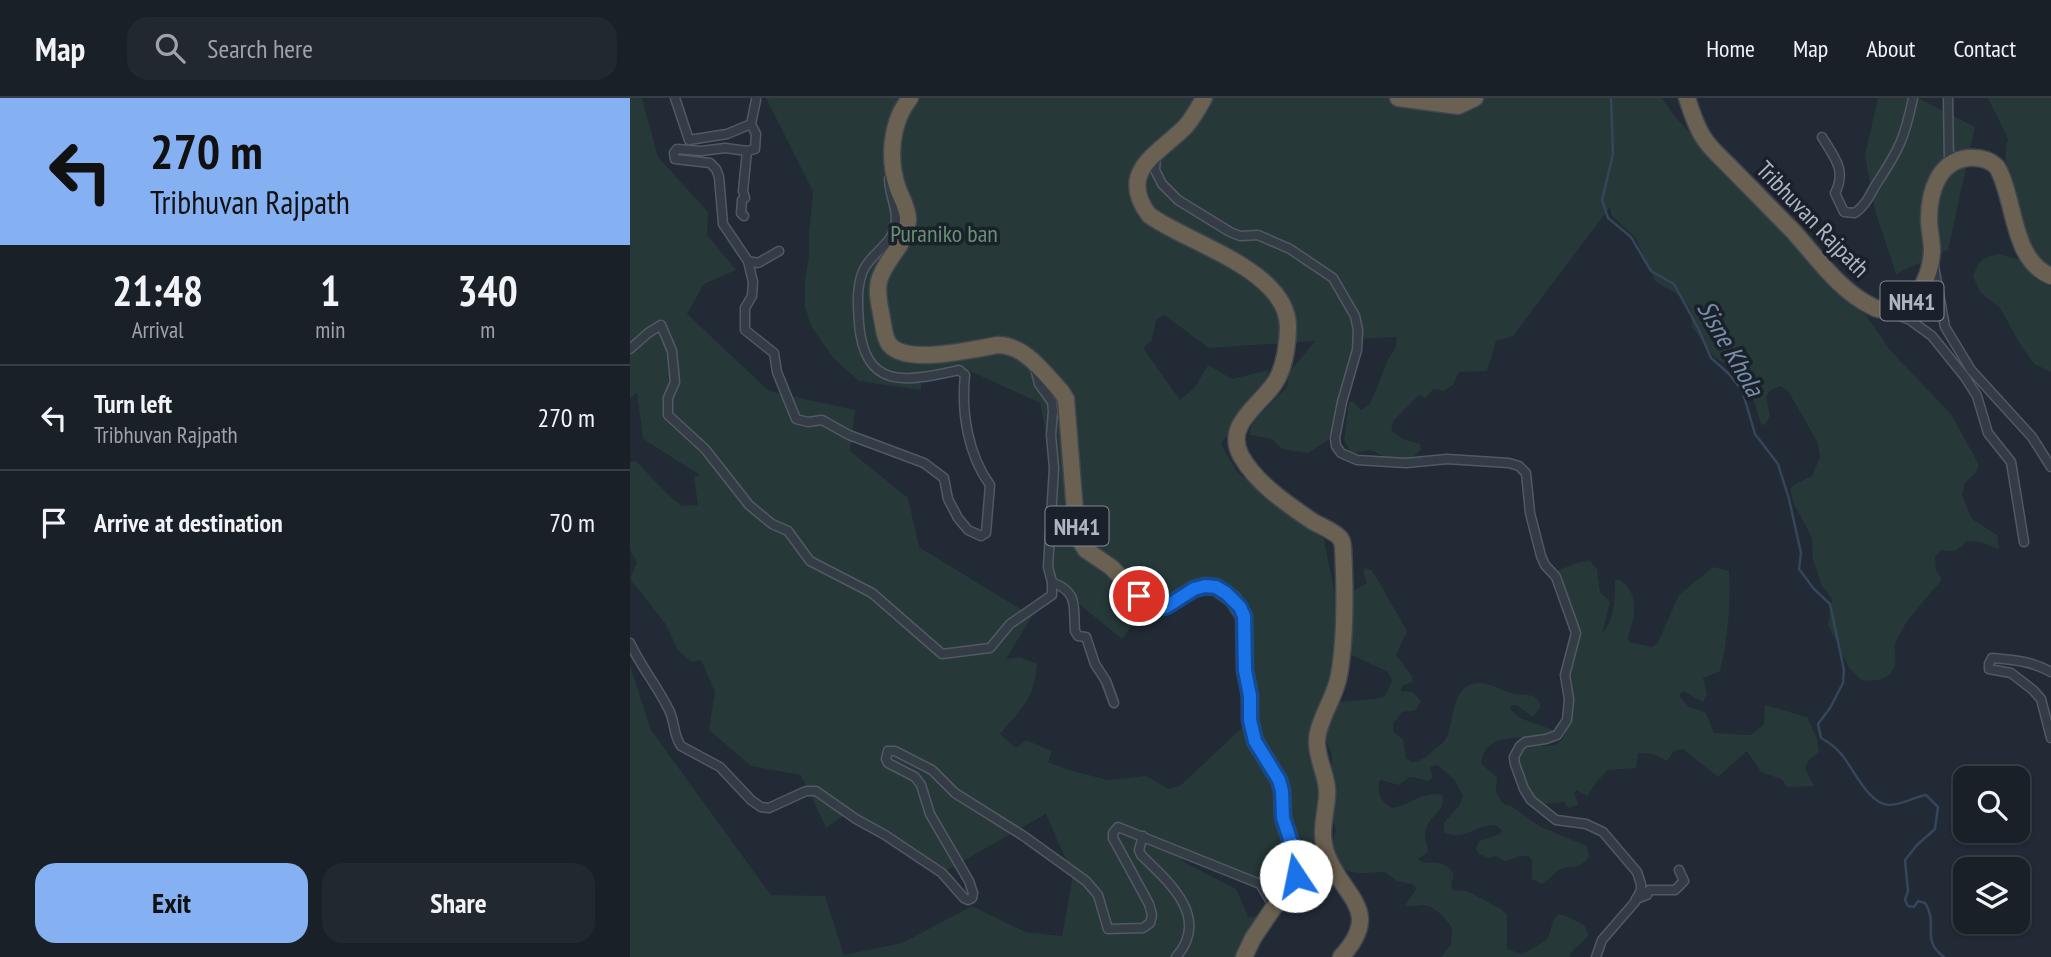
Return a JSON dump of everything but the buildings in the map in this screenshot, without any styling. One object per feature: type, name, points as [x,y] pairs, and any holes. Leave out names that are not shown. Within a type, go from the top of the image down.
[{"type":"highway","name":"NH41","points":[[910,98],[899,115],[895,130],[892,169],[908,214],[906,236],[879,282],[878,295],[885,335],[890,344],[906,354],[923,355],[1007,345],[1018,349],[1034,362],[1066,399],[1077,537],[1086,550],[1111,567],[1139,596],[1157,606],[1166,607],[1194,589],[1216,587],[1233,599],[1244,616],[1245,670],[1250,696],[1250,720],[1255,741],[1279,780],[1283,818],[1296,858],[1293,887],[1274,907],[1244,957]]},
{"type":"highway","points":[[1204,98],[1188,124],[1144,163],[1138,180],[1142,205],[1149,215],[1265,282],[1286,310],[1287,342],[1279,375],[1241,422],[1237,441],[1240,453],[1253,472],[1277,495],[1342,540],[1344,569],[1339,675],[1317,740],[1326,780],[1327,796],[1322,824],[1324,848],[1333,873],[1358,906],[1360,918],[1360,925],[1351,946],[1341,957]]},
{"type":"highway","points":[[1398,98],[1458,106],[1475,98]]},
{"type":"highway","name":"Tribhuvan Rajpath","points":[[1687,98],[1702,136],[1718,155],[1793,232],[1818,262],[1862,301],[1880,310]]},
{"type":"highway","points":[[1949,163],[1976,158],[1994,164],[2001,175],[2026,250],[2039,269],[2051,276]]},
{"type":"highway","name":"NH41","points":[[1880,310],[1898,308],[1910,303],[1925,279],[1932,253],[1930,204],[1936,182],[1949,163]]},
{"type":"street","points":[[675,98],[689,140],[727,134],[751,124]]},
{"type":"street","points":[[1822,136],[1837,162],[1841,180],[1835,193],[1844,212],[1855,213],[1867,204],[1893,159],[1906,133],[1913,98]]},
{"type":"street","points":[[1948,98],[1949,163]]},
{"type":"street","points":[[756,100],[751,124],[756,134],[755,149],[677,149],[674,153],[676,159],[710,163],[716,169],[723,224],[748,261],[753,282],[751,296],[745,308],[746,330],[774,353],[777,372],[796,419],[808,422],[822,420],[849,435],[923,463],[944,478],[948,499],[958,518],[968,530],[981,536],[986,533],[989,485],[979,471],[968,433],[963,393],[965,375],[960,370],[905,380],[895,377],[874,368],[861,343],[857,296],[864,270],[895,228],[896,213],[889,189],[892,169]]},
{"type":"street","points":[[744,216],[741,213],[741,200],[745,198],[743,191],[747,151]]},
{"type":"street","points":[[1156,153],[1155,170],[1162,184],[1178,200],[1230,232],[1240,236],[1258,235],[1290,249],[1334,278],[1355,316],[1358,330],[1357,350],[1335,438],[1341,453],[1357,460],[1406,463],[1447,458],[1509,463],[1519,466],[1526,473],[1536,542],[1545,565],[1558,581],[1574,625],[1576,639],[1565,675],[1570,707],[1564,727],[1550,738],[1525,742],[1517,750],[1515,764],[1529,797],[1554,819],[1586,824],[1603,832],[1637,872],[1641,887],[1636,899],[1602,940],[1596,957]]},
{"type":"street","points":[[748,261],[758,264],[779,251]]},
{"type":"street","points":[[1932,253],[1945,327],[1978,396],[1988,433],[2011,462],[2024,542]]},
{"type":"street","points":[[1880,310],[1910,320],[1932,336],[2032,438],[2051,467]]},
{"type":"street","points":[[630,349],[661,325],[672,351],[675,382],[668,398],[668,415],[705,450],[749,505],[772,524],[788,531],[810,561],[872,593],[942,654],[989,648],[1010,624],[1052,595],[1048,566],[1054,468],[1051,435],[1053,411],[1052,402],[1039,384],[1034,362]]},
{"type":"street","points":[[1052,582],[1072,594],[1075,631],[1078,636],[1086,638],[1095,664],[1115,703]]},
{"type":"street","points":[[630,643],[670,711],[676,740],[681,746],[720,767],[751,800],[761,807],[769,808],[806,791],[816,791],[942,873],[968,900],[974,893],[930,814],[921,785],[915,777],[888,763],[888,751],[895,751],[932,770],[955,793],[1025,837],[1086,881],[1098,895],[1108,929],[1143,928],[1150,923],[1152,915],[1149,904],[1113,838],[1118,827],[1260,884],[1274,907]]},
{"type":"street","points":[[2051,672],[2035,663],[1992,659],[1989,664],[1989,669],[2004,670],[2022,679],[2041,699],[2051,738]]},
{"type":"street","points":[[1143,836],[1139,850],[1141,855],[1170,884],[1191,923],[1188,940],[1177,957]]},
{"type":"street","points":[[1636,899],[1647,895],[1649,890],[1675,890],[1684,881],[1679,870]]},
{"type":"green space","name":"Puraniko ban","points":[[630,98],[642,98],[658,157],[708,212],[707,235],[736,270],[704,284],[687,314],[769,391],[855,410],[850,451],[908,498],[919,547],[1032,616],[1006,659],[1020,657],[1037,664],[1033,686],[1026,703],[1000,734],[1016,748],[1026,740],[1052,751],[1048,762],[1069,770],[1108,780],[1146,776],[1169,789],[1180,786],[1250,720],[1244,616],[1216,587],[1166,606],[1148,602],[1122,639],[1052,582],[1054,475],[1040,403],[961,367],[921,374],[921,390],[859,381],[834,359],[811,326],[805,307],[813,191],[766,98],[1662,98],[1675,117],[1759,204],[1840,295],[1866,315],[1890,350],[1951,414],[1979,465],[1965,483],[1962,495],[1972,519],[1997,535],[1999,549],[1980,542],[1966,541],[1955,550],[1941,550],[1935,557],[1936,570],[1942,580],[1900,633],[1895,646],[1894,669],[1881,679],[1861,680],[1849,668],[1828,625],[1832,599],[1822,586],[1813,559],[1812,538],[1794,504],[1790,490],[1793,485],[1812,476],[1820,457],[1818,443],[1788,391],[1780,386],[1766,396],[1770,416],[1765,425],[1761,424],[1747,379],[1713,356],[1692,327],[1691,309],[1677,294],[1655,281],[1635,237],[1611,215],[1610,207],[1513,336],[1496,341],[1487,371],[1459,372],[1453,385],[1444,391],[1433,389],[1426,398],[1419,395],[1394,420],[1391,430],[1403,439],[1420,444],[1421,449],[1405,460],[1385,457],[1370,450],[1355,453],[1350,451],[1344,440],[1349,401],[1354,402],[1361,410],[1370,404],[1388,359],[1395,349],[1397,337],[1354,339],[1331,438],[1308,453],[1282,449],[1272,439],[1250,435],[1256,419],[1287,387],[1289,373],[1315,341],[1209,348],[1164,315],[1156,320],[1152,340],[1143,348],[1180,400],[1196,386],[1208,365],[1232,379],[1269,370],[1264,386],[1221,444],[1238,473],[1324,539],[1336,600],[1367,583],[1363,573],[1365,568],[1371,570],[1376,577],[1407,631],[1396,655],[1413,677],[1412,682],[1402,686],[1401,691],[1412,692],[1421,701],[1416,710],[1402,712],[1393,724],[1393,731],[1403,740],[1406,758],[1413,762],[1420,760],[1444,741],[1458,696],[1470,685],[1484,683],[1537,699],[1541,707],[1533,717],[1516,705],[1512,705],[1510,709],[1520,718],[1556,731],[1555,734],[1499,741],[1490,745],[1481,764],[1497,777],[1496,792],[1502,803],[1539,826],[1587,846],[1589,857],[1581,865],[1563,868],[1541,884],[1532,879],[1532,861],[1528,856],[1505,861],[1496,856],[1489,858],[1479,854],[1476,849],[1479,841],[1500,834],[1502,830],[1495,825],[1457,835],[1444,832],[1444,823],[1459,806],[1463,796],[1454,779],[1437,765],[1430,767],[1433,777],[1429,781],[1410,777],[1399,785],[1380,780],[1379,793],[1393,808],[1429,794],[1442,795],[1442,805],[1425,832],[1428,852],[1418,859],[1424,863],[1437,863],[1448,867],[1454,874],[1451,885],[1453,890],[1467,891],[1507,915],[1507,949],[1522,954],[1543,942],[1560,914],[1585,926],[1588,934],[1584,940],[1569,957],[1441,957],[1451,944],[1452,928],[1432,908],[1405,905],[1417,888],[1412,884],[1397,881],[1385,872],[1350,872],[1340,864],[1331,845],[1336,831],[1334,824],[1330,823],[1332,755],[1323,732],[1340,702],[1381,698],[1386,695],[1392,680],[1388,672],[1335,647],[1316,759],[1319,791],[1315,841],[1319,861],[1250,957],[630,957],[630,666],[651,730],[771,895],[825,896],[844,955],[902,943],[972,906],[1025,932],[1062,936],[1073,875],[1046,814],[942,873],[847,813],[826,828],[801,775],[751,766],[709,730],[715,692],[701,660],[691,662],[678,650],[665,623],[630,579],[637,563],[630,549],[630,462],[636,461],[682,506],[698,505],[694,477],[700,475],[643,439],[637,393],[630,398]],"holes":[[[1189,854],[1259,879],[1286,906],[1249,918],[1236,889],[1182,861]]]},
{"type":"green space","points":[[1878,98],[1918,98],[1975,127],[1948,250],[1896,274],[1875,211],[1865,155]]},
{"type":"green space","points":[[1988,98],[2051,98],[2051,270],[2030,244],[2018,215],[2006,165],[2008,139]]},
{"type":"green space","points":[[1999,254],[2021,260],[2035,279],[2051,287],[2051,372],[2034,364],[2000,308],[1980,292],[1973,277],[1982,261]]},
{"type":"green space","points":[[1590,561],[1597,569],[1600,592],[1610,602],[1602,634],[1612,615],[1615,581],[1619,579],[1631,592],[1633,599],[1634,613],[1629,642],[1652,647],[1657,644],[1679,595],[1713,567],[1729,571],[1728,621],[1720,671],[1703,678],[1707,694],[1703,702],[1683,691],[1679,696],[1688,706],[1706,713],[1714,733],[1751,735],[1764,724],[1765,705],[1807,717],[1817,739],[1819,752],[1808,761],[1805,768],[1814,786],[1787,787],[1781,779],[1761,772],[1747,751],[1718,777],[1683,749],[1674,751],[1667,761],[1653,754],[1638,753],[1636,768],[1608,770],[1587,796],[1576,790],[1574,794],[1579,805],[1568,808],[1564,802],[1538,802],[1520,771],[1518,753],[1526,744],[1554,745],[1564,736],[1573,710],[1570,665],[1581,634],[1562,586],[1563,578],[1557,571],[1579,562]]},
{"type":"waterway","name":"Sisne Khola","points":[[1611,98],[1613,154],[1602,200],[1608,218],[1631,237],[1651,271],[1674,284],[1711,358],[1742,390],[1755,434],[1778,464],[1801,553],[1799,569],[1830,604],[1844,670],[1843,683],[1818,724],[1821,738],[1837,750],[1875,799],[1894,805],[1926,795],[1938,807],[1935,829],[1905,860],[1908,891],[1905,900],[1908,906],[1914,907],[1918,901],[1925,903],[1929,911],[1933,944],[1944,957]]},
{"type":"route","points":[[1139,596],[1157,606],[1166,607],[1194,589],[1216,587],[1240,607],[1244,616],[1245,670],[1250,696],[1250,720],[1255,741],[1279,780],[1283,818],[1296,858],[1296,876]]}]
